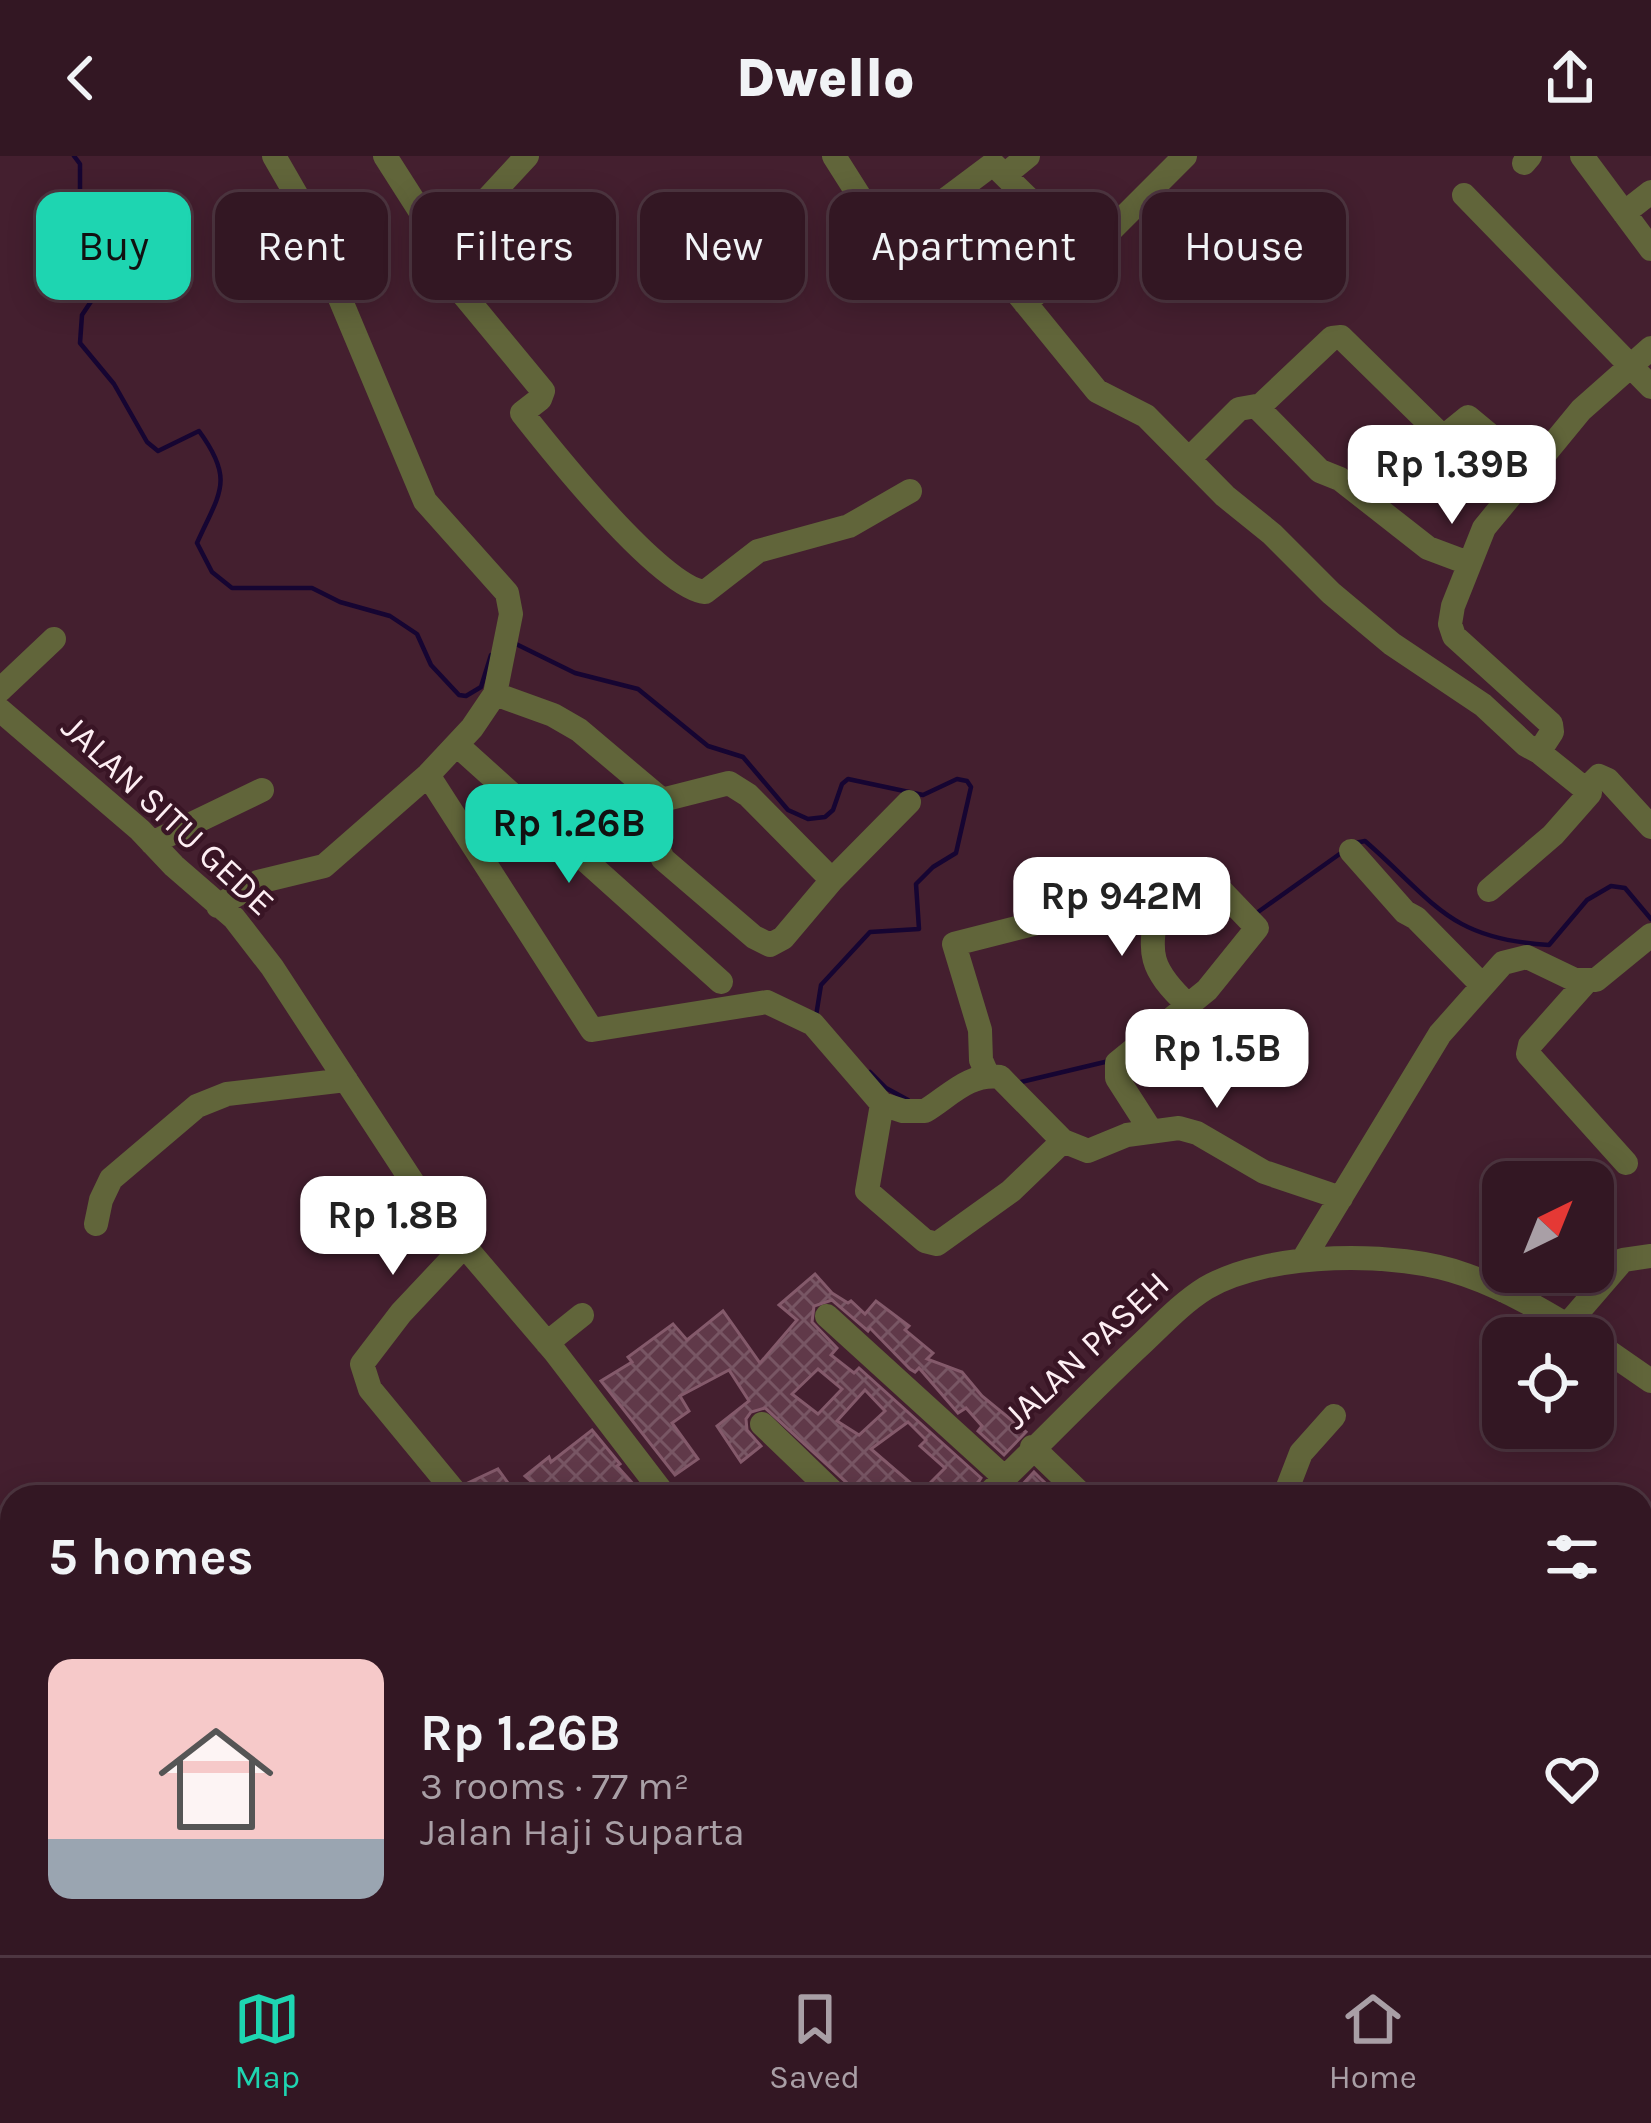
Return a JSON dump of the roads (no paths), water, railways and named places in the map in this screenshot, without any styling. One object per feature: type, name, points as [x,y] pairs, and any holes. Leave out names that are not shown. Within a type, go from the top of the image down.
[{"type":"street","points":[[218,906],[258,882],[324,866],[428,775],[457,746],[495,694],[511,614],[507,592],[425,501],[297,196],[274,156]]},
{"type":"street","points":[[386,156],[412,198]]},
{"type":"street","points":[[494,192],[527,156]]},
{"type":"street","points":[[833,156],[855,192]]},
{"type":"street","points":[[1006,174],[1028,156]]},
{"type":"street","points":[[1118,220],[1185,156]]},
{"type":"street","points":[[1582,156],[1651,250]]},
{"type":"street","points":[[954,192],[996,164],[1024,192]]},
{"type":"street","points":[[1624,213],[1651,192]]},
{"type":"street","points":[[1465,195],[1651,388]]},
{"type":"street","points":[[468,300],[543,392],[522,413],[606,514],[661,567],[694,591],[705,592],[758,551],[849,526],[910,491]]},
{"type":"street","points":[[1023,300],[1097,391],[1146,416],[1225,496],[1392,644],[1483,705],[1526,745],[1587,788],[1589,798],[1489,890]]},
{"type":"street","points":[[1025,303],[1029,300]]},
{"type":"street","points":[[1259,407],[1332,338],[1341,337],[1439,433],[1447,434],[1468,416],[1533,471]]},
{"type":"street","points":[[1539,752],[1552,724],[1454,636],[1453,606],[1484,528],[1581,410],[1651,348]]},
{"type":"street","points":[[1190,458],[1239,409],[1246,404],[1259,407],[1320,471],[1340,479],[1428,548],[1468,563]]},
{"type":"street","points":[[0,690],[54,639]]},
{"type":"street","points":[[495,694],[579,730],[662,800]]},
{"type":"street","name":"JALAN SITU GEDE","points":[[0,710],[234,918],[272,967],[421,1195],[547,1342],[657,1485]]},
{"type":"street","points":[[457,746],[721,982]]},
{"type":"street","points":[[428,775],[592,1030],[766,1002],[813,1024],[883,1104],[903,1112],[925,1111],[986,1072]]},
{"type":"street","points":[[1587,788],[1599,776],[1608,780],[1651,827]]},
{"type":"street","points":[[662,800],[729,783],[748,795],[832,880]]},
{"type":"street","points":[[152,843],[262,790]]},
{"type":"street","points":[[662,800],[652,836],[663,859],[754,937],[770,945],[783,938],[909,802]]},
{"type":"street","points":[[1351,851],[1405,912],[1482,985]]},
{"type":"street","points":[[986,1072],[980,1030],[953,949],[956,943],[1210,879],[1257,928],[1228,967],[1116,1067],[1151,1131]]},
{"type":"street","points":[[1160,891],[1154,965],[1186,1002]]},
{"type":"street","points":[[1304,1258],[1440,1034],[1503,963],[1520,957],[1586,982],[1603,978],[1649,937]]},
{"type":"street","points":[[1586,982],[1527,1049],[1626,1163]]},
{"type":"street","points":[[986,1072],[1009,1082],[1063,1141],[1078,1150],[1127,1135],[1179,1128],[1197,1133],[1264,1172],[1341,1198]]},
{"type":"street","points":[[96,1224],[111,1179],[197,1106],[227,1094],[346,1080]]},
{"type":"street","points":[[883,1104],[867,1191],[925,1241],[938,1244],[1011,1191],[1063,1141]]},
{"type":"street","points":[[449,1485],[370,1389],[362,1364],[401,1313],[464,1246]]},
{"type":"street","points":[[1593,1317],[1623,1260],[1651,1256]]},
{"type":"street","name":"JALAN PASEH","points":[[998,1485],[1031,1447],[1206,1288],[1260,1267],[1304,1258],[1373,1259],[1482,1276]]},
{"type":"street","name":"JALAN PASEH","points":[[1528,1293],[1559,1317]]},
{"type":"street","points":[[547,1342],[582,1315]]},
{"type":"street","points":[[826,1316],[1005,1478]]},
{"type":"street","name":"JALAN PASEH","points":[[1614,1356],[1651,1381]]},
{"type":"street","points":[[1289,1485],[1301,1453],[1334,1416]]},
{"type":"street","points":[[762,1424],[826,1485]]},
{"type":"street","points":[[1031,1447],[1071,1485]]},
{"type":"waterway","points":[[74,156],[80,164],[80,193],[52,235],[68,263],[87,272],[94,297],[82,315],[80,343],[114,384],[147,442],[158,451],[199,431],[210,448],[220,486],[197,543],[212,572],[232,588],[312,588],[340,602],[390,616],[417,634],[431,665],[459,695],[481,687],[491,655]]},
{"type":"waterway","points":[[516,644],[575,673],[638,689],[708,746],[743,757],[788,810],[808,819],[825,817],[833,810],[848,779],[923,795],[957,779],[967,781],[971,787],[956,853],[916,884],[919,929],[870,932],[821,985],[816,1016]]},
{"type":"waterway","points":[[1355,843],[1365,841],[1445,914],[1487,935],[1549,945],[1587,900],[1611,886],[1625,888],[1651,919]]},
{"type":"waterway","points":[[1258,912],[1341,853]]},
{"type":"waterway","points":[[1021,1082],[1109,1061]]},
{"type":"waterway","points":[[870,1072],[908,1100]]}]
